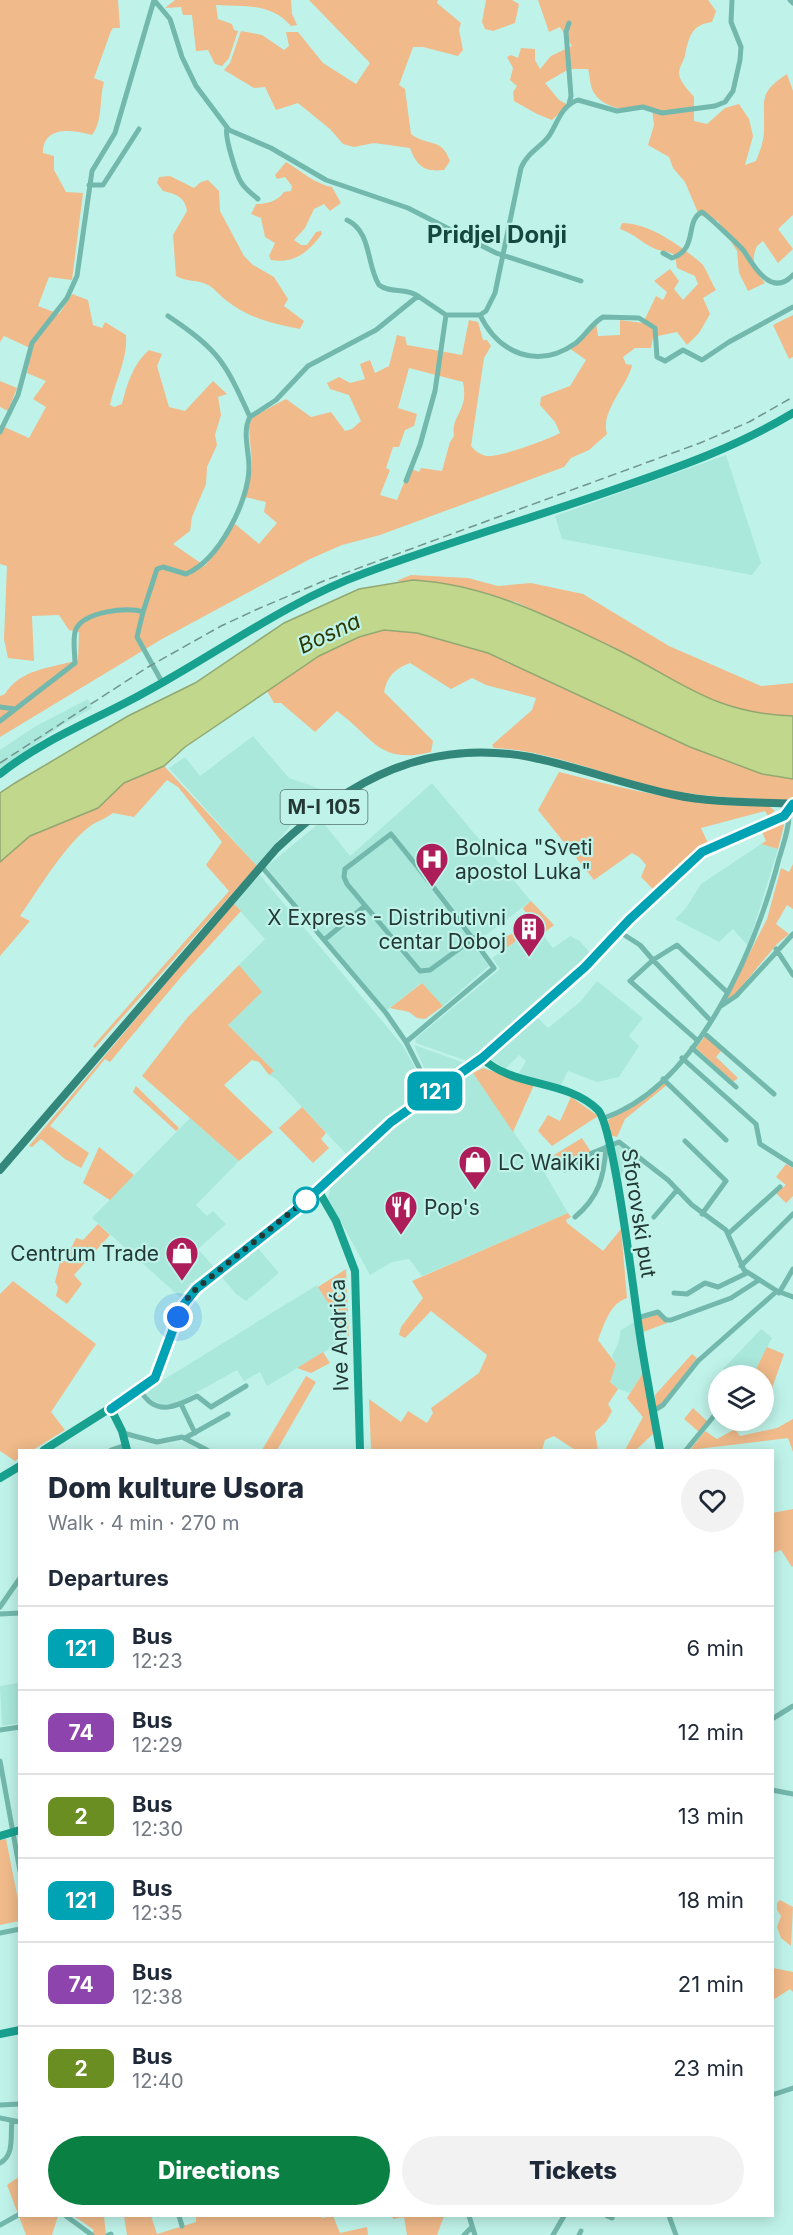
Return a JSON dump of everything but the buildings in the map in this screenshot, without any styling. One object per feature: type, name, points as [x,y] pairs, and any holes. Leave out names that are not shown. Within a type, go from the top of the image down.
[{"type":"main road","name":"M-I 105","points":[[0,1170],[122,1025],[299,827],[343,793],[368,779],[411,762],[457,754],[483,753],[529,757],[678,796],[775,803],[792,810]]},
{"type":"street","points":[[0,432],[18,395],[32,343],[67,298],[77,276],[92,171],[115,133],[154,0],[170,19],[182,57],[196,86],[227,128],[271,148],[320,177],[408,208],[501,254],[581,281]]},
{"type":"street","points":[[569,104],[583,100],[617,111],[643,107],[662,113],[725,102],[733,91],[741,47],[731,22],[732,0]]},
{"type":"street","points":[[382,297],[390,291],[405,290],[446,315],[480,315],[486,311],[495,293],[520,168],[530,153],[548,137],[557,118],[569,104],[571,96],[566,32],[569,23]]},
{"type":"street","points":[[227,128],[226,136],[239,177],[245,188],[258,199]]},
{"type":"street","points":[[89,185],[103,185],[139,129]]},
{"type":"street","points":[[663,253],[672,258],[682,254],[688,246],[696,216],[702,212],[743,250],[749,262],[768,281],[778,284],[788,281],[793,275]]},
{"type":"street","points":[[347,220],[361,231],[377,281],[390,291]]},
{"type":"street","points":[[249,417],[276,400],[308,366],[375,330],[418,296]]},
{"type":"street","points":[[480,315],[499,343],[520,354],[559,352],[577,342],[598,319],[625,316],[645,320],[655,328],[658,339],[656,354],[659,360],[668,360],[683,350],[699,361],[793,307]]},
{"type":"street","points":[[406,480],[420,445],[435,391],[446,315]]},
{"type":"street","points":[[162,682],[137,637],[157,569],[164,567],[186,574],[198,569],[235,520],[249,468],[246,432],[249,417],[235,381],[215,352],[168,316]]},
{"type":"street","points":[[0,774],[35,751],[162,682],[285,609],[328,588],[707,457],[737,444],[793,413]]},
{"type":"street","points":[[0,721],[75,663],[75,633],[81,623],[104,614],[135,609],[143,612]]},
{"type":"street","points":[[0,707],[15,709]]},
{"type":"street","points":[[775,803],[780,810],[775,819]]},
{"type":"street","points":[[46,1449],[111,1409],[155,1378],[181,1309],[191,1294],[318,1190],[391,1122],[482,1058],[585,967],[618,931],[702,852],[792,810]]},
{"type":"street","points":[[482,1058],[499,1070],[574,1095],[594,1107],[604,1118],[633,1103],[663,1079],[698,1041],[728,993],[757,930],[792,810]]},
{"type":"street","points":[[406,1042],[494,968],[474,938],[391,834],[345,869],[344,877],[347,884],[420,971],[430,970],[474,938]]},
{"type":"street","points":[[262,867],[386,1013],[406,1042],[432,1093]]},
{"type":"street","points":[[324,940],[365,906]]},
{"type":"street","points":[[618,931],[640,945],[711,1022]]},
{"type":"street","points":[[721,1006],[735,996],[793,933]]},
{"type":"street","points":[[698,1041],[630,981],[653,960],[677,945],[728,993]]},
{"type":"street","points":[[776,949],[793,975]]},
{"type":"street","points":[[704,1033],[774,1094]]},
{"type":"street","points":[[692,1048],[736,1087]]},
{"type":"street","points":[[682,1058],[756,1124],[760,1144],[793,1165]]},
{"type":"street","points":[[663,1079],[726,1140]]},
{"type":"street","name":"Sforovski put","points":[[604,1118],[660,1449]]},
{"type":"street","points":[[685,1141],[726,1181],[702,1214]]},
{"type":"street","points":[[565,1170],[619,1142],[728,1234],[741,1266],[747,1273],[778,1292],[793,1297]]},
{"type":"street","points":[[575,1217],[590,1203],[598,1191],[603,1177],[608,1146]]},
{"type":"street","points":[[728,1234],[780,1187]]},
{"type":"street","name":"Ive Andrića","points":[[318,1190],[336,1221],[355,1271],[360,1449]]},
{"type":"street","points":[[654,1217],[677,1190]]},
{"type":"street","points":[[741,1266],[793,1214]]},
{"type":"street","points":[[653,1411],[663,1406],[698,1361],[778,1292],[793,1269]]},
{"type":"street","points":[[674,1293],[687,1294],[705,1283],[718,1287],[747,1273]]},
{"type":"street","points":[[638,1318],[658,1312],[666,1320],[671,1320],[731,1298],[759,1280]]},
{"type":"street","points":[[140,1390],[148,1402],[163,1408],[172,1408],[197,1396],[207,1406],[213,1407],[246,1386]]},
{"type":"street","points":[[182,1404],[195,1433]]},
{"type":"street","points":[[111,1409],[123,1433],[127,1448]]},
{"type":"street","points":[[185,1438],[228,1414]]},
{"type":"street","points":[[687,1449],[708,1424]]},
{"type":"street","points":[[123,1433],[157,1442],[172,1437],[185,1438],[205,1449]]},
{"type":"street","points":[[0,1478],[18,1467]]},
{"type":"street","points":[[0,1607],[18,1581]]},
{"type":"street","points":[[0,1614],[18,1613]]},
{"type":"street","points":[[774,1718],[793,1706]]},
{"type":"street","points":[[0,1730],[18,1727]]},
{"type":"street","points":[[0,1761],[16,1831],[18,1851]]},
{"type":"street","points":[[774,1790],[793,1794]]},
{"type":"street","points":[[0,1836],[16,1831]]},
{"type":"street","points":[[0,1933],[18,1929]]},
{"type":"street","points":[[0,2034],[18,2030]]},
{"type":"street","points":[[774,2094],[793,2088]]},
{"type":"street","points":[[0,2104],[18,2104]]},
{"type":"street","points":[[0,2118],[18,2122]]},
{"type":"street","points":[[0,2163],[6,2160],[10,2151],[12,2121]]},
{"type":"street","points":[[0,2225],[18,2215]]},
{"type":"street","points":[[67,2217],[92,2235]]},
{"type":"street","points":[[179,2217],[182,2226]]},
{"type":"street","points":[[469,2217],[475,2235]]},
{"type":"street","points":[[553,2235],[563,2217]]},
{"type":"street","points":[[669,2217],[676,2235]]},
{"type":"street","points":[[464,2235],[467,2228],[471,2228]]},
{"type":"shaded area","points":[[0,0],[118,0],[120,28],[113,28],[111,31],[94,78],[104,82],[98,123],[92,135],[60,132],[53,134],[44,144],[43,153],[54,156],[54,170],[66,192],[83,193],[72,280],[49,277],[38,306],[59,314],[72,294],[88,300],[93,325],[102,328],[105,322],[126,335],[123,361],[110,405],[114,407],[122,404],[135,368],[149,350],[162,354],[157,366],[169,407],[185,411],[213,381],[227,394],[218,397],[221,415],[215,435],[217,445],[207,467],[206,484],[192,517],[190,531],[173,544],[205,566],[235,524],[259,544],[277,523],[264,512],[266,502],[245,497],[252,467],[249,427],[252,417],[286,399],[311,417],[331,412],[345,431],[352,429],[361,421],[349,395],[330,389],[327,383],[339,377],[350,383],[365,379],[360,364],[370,360],[375,373],[389,366],[397,335],[405,337],[407,345],[462,355],[469,320],[478,322],[483,340],[487,340],[491,346],[484,358],[471,446],[482,455],[497,455],[526,447],[560,433],[555,422],[540,405],[541,397],[570,386],[586,360],[569,348],[596,323],[598,336],[620,335],[620,320],[643,323],[656,296],[663,300],[667,292],[654,281],[670,269],[679,281],[674,289],[683,300],[698,284],[695,276],[677,268],[675,255],[653,248],[620,229],[622,223],[653,231],[683,249],[702,264],[716,290],[703,298],[710,314],[699,333],[687,345],[677,332],[653,337],[651,348],[635,348],[623,357],[626,364],[632,365],[607,416],[607,434],[589,450],[571,458],[564,467],[380,535],[342,545],[310,559],[162,639],[0,737],[0,696],[28,674],[78,660],[79,632],[69,630],[59,615],[32,616],[34,661],[8,658],[4,639],[7,566],[0,564],[0,425],[29,438],[46,407],[33,399],[46,381],[27,373],[32,349],[4,336],[0,342]],"holes":[[[409,368],[463,382],[464,400],[455,422],[454,436],[450,442],[442,471],[421,468],[419,472],[410,468],[397,500],[380,495],[390,470],[386,468],[393,447],[399,447],[405,430],[414,426],[417,414],[398,408]]]},
{"type":"shaded area","points":[[175,0],[291,0],[292,14],[297,25],[291,26],[283,18],[266,9],[216,5],[218,19],[232,24],[234,30],[238,31],[229,58],[222,66],[215,64],[208,50],[196,51],[192,15],[183,15],[181,7],[165,8]]},
{"type":"shaded area","points":[[309,0],[438,0],[437,3],[461,23],[459,30],[463,50],[458,56],[423,47],[413,47],[399,85],[405,89],[411,134],[443,148],[450,161],[444,170],[422,167],[410,148],[374,143],[354,147],[343,144],[330,129],[298,103],[276,110],[265,87],[254,88],[224,70],[230,63],[241,31],[262,35],[284,50],[289,46],[286,32],[298,32],[323,63],[356,84],[370,63]]},
{"type":"shaded area","points":[[486,0],[512,0],[519,4],[515,23],[493,31],[485,29],[482,22]]},
{"type":"shaded area","points":[[538,0],[708,0],[716,11],[712,22],[699,26],[692,33],[679,76],[694,97],[694,121],[707,124],[725,108],[739,104],[749,119],[753,136],[745,165],[756,161],[762,146],[764,104],[767,92],[787,74],[793,91],[793,215],[778,229],[793,249],[778,263],[763,241],[757,246],[754,257],[755,266],[765,283],[748,291],[739,273],[737,251],[718,221],[699,215],[685,182],[673,168],[669,157],[648,145],[654,125],[652,108],[628,109],[605,103],[593,91],[588,69],[569,69],[545,83],[559,100],[568,105],[552,120],[514,101],[513,92],[517,86],[510,80],[513,68],[507,57],[511,55],[518,58],[521,48],[535,49],[535,60],[540,69],[551,56],[572,46],[560,27],[549,32]]},
{"type":"shaded area","points":[[286,162],[314,180],[332,187],[341,203],[330,211],[324,204],[314,209],[305,228],[294,240],[301,245],[307,245],[316,232],[321,231],[322,234],[300,255],[280,261],[271,260],[269,256],[275,243],[265,237],[261,218],[251,214],[256,204],[271,202],[284,192],[291,191],[292,186],[285,177],[277,179],[275,175]]},
{"type":"shaded area","points":[[170,176],[194,188],[208,180],[219,191],[220,211],[244,256],[253,265],[274,277],[288,299],[284,306],[304,321],[300,329],[253,316],[235,307],[210,286],[176,276],[173,235],[187,211],[182,199],[163,191],[157,183],[159,177]]},
{"type":"shaded area","points":[[793,315],[793,357],[789,359],[773,325]]},
{"type":"shaded area","points":[[0,381],[17,388],[8,411],[0,407]]},
{"type":"shaded area","points":[[726,455],[761,563],[752,575],[562,539],[555,516]]},
{"type":"shaded area","points":[[411,575],[468,578],[498,586],[531,583],[583,594],[669,646],[761,686],[793,683],[793,716],[745,712],[689,691],[613,647],[516,602],[436,582],[396,581]]},
{"type":"shaded area","points":[[384,630],[417,633],[488,653],[690,747],[762,774],[793,779],[793,801],[683,793],[646,785],[539,754],[494,748],[492,745],[532,710],[536,698],[486,685],[472,678],[451,689],[410,663],[392,674],[384,692],[433,741],[431,752],[400,755],[388,752],[337,711],[315,732],[281,703],[274,703],[267,691],[294,672],[353,639]]},
{"type":"shaded area","points":[[88,699],[92,708],[62,725],[0,769],[0,750],[36,726]]},
{"type":"shaded area","points":[[253,736],[289,778],[332,793],[292,824],[257,866],[169,768],[185,757],[200,776]]},
{"type":"shaded area","points":[[164,766],[257,866],[95,1048],[93,1046],[229,891],[206,865],[222,842],[178,787],[167,780],[134,817],[113,813],[80,835],[52,868],[20,916],[30,921],[0,956],[0,862],[30,836],[98,808],[124,783]]},
{"type":"shaded area","points":[[559,772],[663,796],[714,804],[769,806],[775,811],[768,816],[765,811],[701,828],[708,843],[689,855],[654,890],[641,877],[646,865],[632,853],[594,880],[538,810]]},
{"type":"shaded area","name":"Bolnica \"Sveti apostol Luka\"","points":[[432,783],[531,901],[473,945],[489,966],[443,1006],[421,983],[386,1011],[266,867],[322,821],[350,856]]},
{"type":"shaded area","points":[[781,822],[784,825],[778,849],[761,844],[766,841],[761,830]]},
{"type":"shaded area","points":[[761,844],[778,849],[748,946],[733,929],[719,942],[675,919],[686,908],[701,884]]},
{"type":"shaded area","points":[[793,864],[793,909],[787,905],[776,924],[789,934],[777,944],[731,999],[725,1001],[767,919],[781,868],[789,872]]},
{"type":"shaded area","points":[[260,875],[403,1046],[427,1090],[404,1106],[348,1156],[275,1078],[269,1075],[273,1071],[228,1025],[261,992],[239,965],[265,939],[233,903]]},
{"type":"shaded area","points":[[531,901],[554,925],[543,934],[536,927],[499,953],[500,939],[514,933],[527,915],[523,908]]},
{"type":"shaded area","points":[[233,903],[241,911],[181,977],[110,1062],[105,1059],[50,1126],[89,1153],[81,1168],[65,1159],[41,1139],[32,1147],[29,1146]]},
{"type":"shaded area","points":[[537,927],[553,948],[570,936],[580,941],[591,954],[470,1062],[416,1043],[415,1039],[500,969],[492,958]]},
{"type":"shaded area","points":[[239,965],[262,992],[228,1025],[274,1071],[269,1075],[259,1062],[252,1060],[224,1085],[273,1132],[239,1161],[142,1076],[187,1018]]},
{"type":"shaded area","points":[[597,981],[643,1018],[629,1036],[639,1046],[619,1077],[597,1082],[568,1071],[560,1087],[519,1073],[526,1061],[519,1055],[505,1069],[490,1059],[536,1016],[548,1028],[581,1001]]},
{"type":"shaded area","points":[[422,983],[443,1006],[425,1019],[417,1018],[409,1012],[390,1008]]},
{"type":"shaded area","points":[[705,1036],[722,1050],[716,1057],[738,1078],[733,1082],[696,1048]]},
{"type":"shaded area","points":[[414,1045],[468,1064],[432,1086]]},
{"type":"shaded area","points":[[483,1068],[534,1085],[513,1132],[473,1073]]},
{"type":"shaded area","points":[[473,1073],[526,1150],[540,1165],[568,1213],[422,1276],[409,1259],[392,1262],[370,1275],[328,1198],[331,1185],[380,1137],[416,1109]]},
{"type":"shaded area","points":[[664,1083],[667,1085],[625,1119],[617,1137],[610,1135],[608,1120]]},
{"type":"shaded area","points":[[136,1086],[179,1128],[176,1131],[133,1092]]},
{"type":"shaded area","points":[[571,1097],[598,1116],[552,1146],[538,1131],[548,1115],[560,1121]]},
{"type":"shaded area","points":[[302,1107],[326,1133],[321,1139],[329,1148],[313,1163],[279,1128]]},
{"type":"shaded area","points":[[190,1118],[239,1161],[196,1205],[207,1216],[213,1211],[226,1224],[198,1249],[214,1267],[181,1298],[92,1218]]},
{"type":"shaded area","points":[[582,1138],[591,1152],[562,1169],[554,1155]]},
{"type":"shaded area","points":[[619,1145],[633,1156],[620,1176],[614,1146]]},
{"type":"shaded area","points":[[99,1147],[134,1175],[110,1200],[83,1183]]},
{"type":"shaded area","points":[[786,1164],[793,1168],[793,1196],[786,1203],[776,1193],[786,1185],[776,1177]]},
{"type":"shaded area","points":[[568,1213],[571,1217],[566,1220],[567,1223],[603,1251],[621,1229],[627,1298],[612,1310],[598,1340],[616,1364],[610,1382],[618,1389],[608,1404],[612,1411],[606,1422],[595,1432],[598,1449],[574,1449],[554,1436],[545,1440],[542,1449],[371,1449],[369,1399],[401,1422],[408,1411],[427,1423],[433,1413],[431,1408],[479,1373],[487,1355],[431,1311],[405,1338],[399,1335],[401,1327],[423,1298],[412,1281]]},
{"type":"shaded area","points":[[98,1224],[110,1235],[74,1275],[82,1284],[67,1304],[56,1296],[58,1287],[55,1282],[60,1262],[65,1261],[76,1238],[83,1240]]},
{"type":"shaded area","points":[[257,1247],[279,1273],[246,1301],[236,1294],[220,1275]]},
{"type":"shaded area","points":[[346,1269],[349,1337],[318,1287]]},
{"type":"shaded area","points":[[13,1281],[96,1344],[51,1412],[65,1430],[35,1449],[18,1449],[18,1459],[15,1461],[0,1451],[0,1294]]},
{"type":"shaded area","points":[[317,1285],[349,1337],[267,1386],[260,1372],[244,1381],[237,1370],[172,1406],[163,1406],[145,1396],[159,1379],[163,1380]]},
{"type":"shaded area","points":[[659,1314],[667,1323],[643,1332],[640,1320]]},
{"type":"shaded area","points":[[634,1322],[643,1373],[630,1393],[618,1389],[610,1382],[616,1364],[612,1356],[621,1330]]},
{"type":"shaded area","points":[[761,1329],[772,1338],[758,1365],[727,1365]]},
{"type":"shaded area","points":[[767,1347],[784,1354],[774,1382],[774,1365],[758,1365]]},
{"type":"shaded area","points":[[323,1352],[330,1363],[311,1373],[297,1368]]},
{"type":"shaded area","points":[[692,1354],[697,1358],[661,1406],[655,1406],[655,1395]]},
{"type":"shaded area","points":[[643,1373],[654,1433],[637,1449],[626,1449],[643,1417],[627,1398]]},
{"type":"shaded area","points":[[306,1376],[316,1382],[278,1449],[263,1449]]},
{"type":"shaded area","points":[[693,1408],[708,1422],[699,1432],[684,1419]]},
{"type":"shaded area","points":[[793,1419],[793,1452],[788,1438],[691,1449],[705,1431],[717,1439],[731,1431],[736,1431],[740,1436],[774,1431],[774,1429]]},
{"type":"shaded area","points":[[793,1509],[792,1567],[781,1550],[774,1553],[774,1513]]},
{"type":"shaded area","points":[[18,1683],[18,1723],[2,1726],[0,1686]]},
{"type":"shaded area","points":[[6,1839],[18,1900],[18,1921],[0,1925],[0,1840]]},
{"type":"shaded area","points":[[780,1900],[793,1907],[791,1946],[781,1938],[777,1927],[781,1916],[777,1910],[777,1903]]},
{"type":"shaded area","points":[[774,1968],[793,1972],[793,1992],[790,1989],[774,1999]]},
{"type":"shaded area","points":[[18,2178],[18,2214],[7,2185]]},
{"type":"shaded area","points":[[19,2217],[58,2217],[52,2235],[26,2235]]},
{"type":"shaded area","points":[[75,2217],[104,2217],[106,2235],[91,2235],[94,2230]]},
{"type":"shaded area","points":[[124,2217],[151,2217],[157,2234],[196,2222],[196,2217],[333,2217],[340,2233],[367,2227],[368,2235],[127,2235]]},
{"type":"shaded area","points":[[404,2217],[444,2217],[437,2235],[407,2235]]},
{"type":"water","name":"Bosna","points":[[413,580],[465,588],[516,603],[612,647],[717,702],[764,714],[793,716],[793,779],[762,774],[690,747],[488,653],[417,633],[384,630],[359,637],[319,656],[185,747],[164,766],[124,783],[98,808],[30,836],[0,862],[0,793],[128,716],[195,683],[284,623],[359,589]]},
{"type":"railway","points":[[0,763],[148,667],[221,626],[326,580],[700,443],[749,422],[793,397]]},
{"type":"bus line","name":"121","points":[[111,1409],[155,1378],[181,1308],[196,1289],[214,1273],[296,1210],[391,1122],[482,1058],[585,967],[629,920],[702,852],[784,816],[793,804]]},
{"type":"place","name":"Bolnica \"Sveti apostol Luka\"","points":[[432,888]]},
{"type":"place","name":"X Express - Distributivni centar Doboj","points":[[529,958]]},
{"type":"place","name":"LC Waikiki","points":[[475,1191]]},
{"type":"place","name":"Pop's","points":[[401,1236]]},
{"type":"place","name":"Centrum Trade","points":[[182,1282]]},
{"type":"district","name":"Pridjel Donji","points":[[497,234]]},
{"type":"route","points":[[178,1317],[186,1300],[196,1289],[306,1200]]}]
